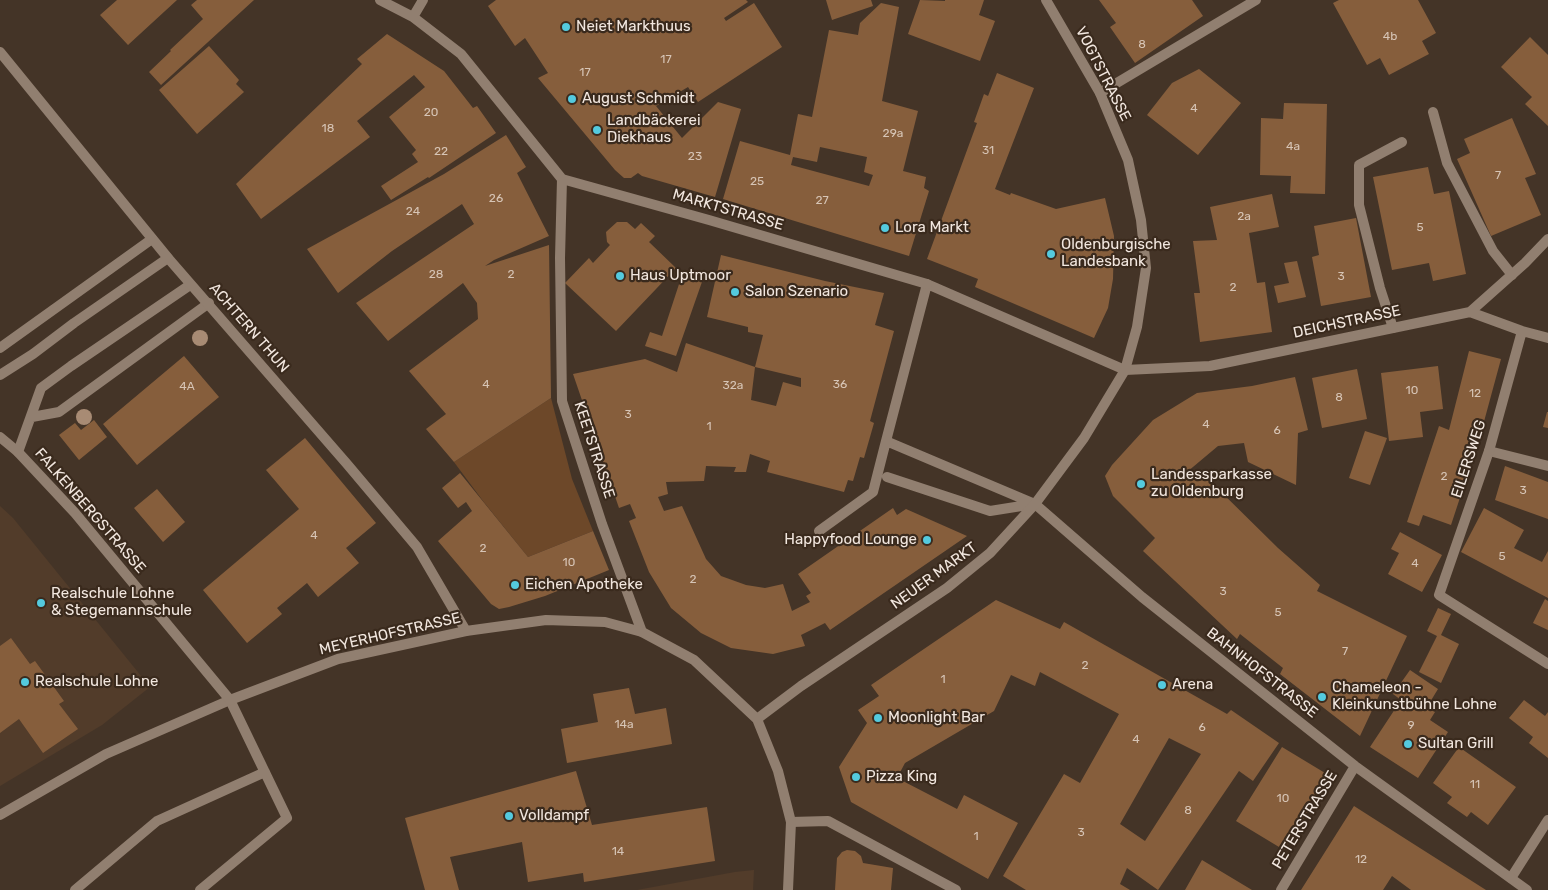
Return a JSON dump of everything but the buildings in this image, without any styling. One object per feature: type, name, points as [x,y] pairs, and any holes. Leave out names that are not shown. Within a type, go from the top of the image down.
[{"type":"street","points":[[380,0],[413,17],[461,54],[562,179]]},
{"type":"street","points":[[413,17],[422,0]]},
{"type":"street","name":"VOGTSTRASSE","points":[[1046,0],[1100,94],[1128,160],[1141,220],[1146,268],[1137,328],[1125,370]]},
{"type":"street","points":[[1100,94],[1256,0]]},
{"type":"street","name":"ACHTERN THUN","points":[[0,52],[190,285],[209,304],[417,547],[466,631]]},
{"type":"street","points":[[1433,112],[1447,163],[1493,251],[1512,275]]},
{"type":"street","points":[[1394,328],[1380,288],[1360,205],[1359,165],[1402,142]]},
{"type":"street","name":"MARKTSTRASSE","points":[[562,179],[927,284],[1125,370]]},
{"type":"street","name":"KEETSTRASSE","points":[[562,179],[560,258],[562,400],[602,524],[642,632]]},
{"type":"street","points":[[0,348],[152,239]]},
{"type":"street","name":"DEICHSTRASSE","points":[[1125,370],[1210,366],[1470,312],[1512,275],[1548,239]]},
{"type":"street","points":[[0,375],[33,354],[74,323],[168,258]]},
{"type":"street","points":[[819,531],[873,492],[927,284]]},
{"type":"street","points":[[18,452],[41,388],[190,285]]},
{"type":"street","points":[[32,417],[59,412],[209,304]]},
{"type":"street","points":[[1470,312],[1522,331],[1548,338]]},
{"type":"street","name":"EILERSWEG","points":[[1522,331],[1490,451],[1439,595],[1548,664]]},
{"type":"street","name":"NEUER MARKT","points":[[757,719],[801,686],[947,588],[990,553],[1035,504],[1084,438],[1125,370]]},
{"type":"street","name":"FALKENBERGSTRASSE","points":[[0,437],[18,452],[75,513],[230,700],[287,818],[200,890]]},
{"type":"street","name":"BAHNHOFSTRASSE","points":[[886,441],[1035,504],[1142,597],[1355,766],[1527,890]]},
{"type":"street","points":[[1490,451],[1548,466]]},
{"type":"street","points":[[887,477],[990,511],[1035,504]]},
{"type":"street","name":"MEYERHOFSTRASSE","points":[[0,815],[106,754],[230,700],[338,659],[466,631],[546,620],[605,622],[642,632],[694,660],[757,719]]},
{"type":"street","points":[[757,719],[778,771],[791,822],[788,890]]},
{"type":"street","name":"PETERSTRASSE","points":[[1281,890],[1355,766]]},
{"type":"street","points":[[74,890],[157,821],[265,772]]},
{"type":"street","points":[[1511,878],[1548,820]]},
{"type":"street","points":[[791,822],[828,821],[956,890]]},
{"type":"shaded area","points":[[551,398],[572,479],[593,531],[528,557],[454,462]]},
{"type":"shaded area","name":"Realschule Lohne & Stegemannschule","points":[[0,506],[13,518],[150,687],[102,725],[0,786]]},
{"type":"shaded area","points":[[754,870],[753,890],[637,890],[735,872]]},
{"type":"place","name":"Neiet Markthuus","points":[[566,27]]},
{"type":"place","name":"August Schmidt","points":[[572,99]]},
{"type":"place","name":"Landbäckerei Diekhaus","points":[[597,130]]},
{"type":"place","name":"Lora Markt","points":[[885,228]]},
{"type":"place","name":"Oldenburgische Landesbank","points":[[1051,254]]},
{"type":"place","name":"Haus Uptmoor","points":[[620,276]]},
{"type":"place","name":"Salon Szenario","points":[[735,292]]},
{"type":"place","name":"Landessparkasse zu Oldenburg","points":[[1141,484]]},
{"type":"place","name":"Happyfood Lounge","points":[[927,540]]},
{"type":"place","name":"Eichen Apotheke","points":[[515,585]]},
{"type":"place","name":"Realschule Lohne & Stegemannschule","points":[[41,603]]},
{"type":"place","name":"Realschule Lohne","points":[[25,682]]},
{"type":"place","name":"Arena","points":[[1162,685]]},
{"type":"place","name":"Chameleon - Kleinkunstbühne Lohne","points":[[1322,697]]},
{"type":"place","name":"Moonlight Bar","points":[[878,718]]},
{"type":"place","name":"Sultan Grill","points":[[1408,744]]},
{"type":"place","name":"Pizza King","points":[[856,777]]},
{"type":"place","name":"Volldampf","points":[[509,816]]}]
